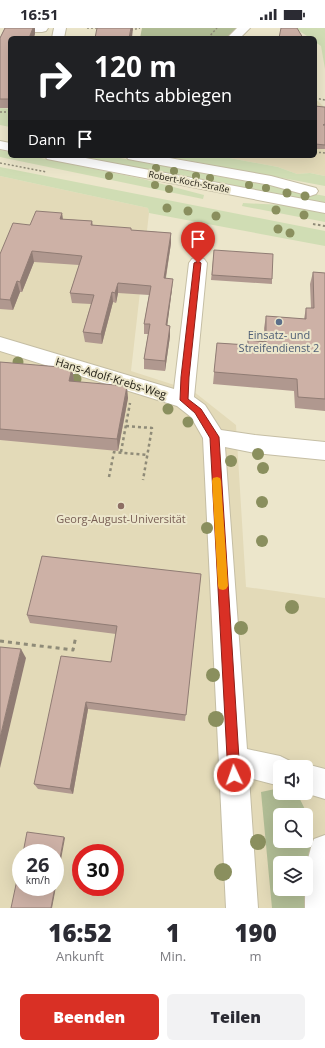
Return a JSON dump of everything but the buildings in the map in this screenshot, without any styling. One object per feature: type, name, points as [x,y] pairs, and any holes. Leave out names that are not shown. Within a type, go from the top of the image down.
[{"type":"street","points":[[15,28],[42,28]]},
{"type":"street","points":[[235,36],[244,28]]},
{"type":"street","name":"Robert-Koch-Straße","points":[[62,158],[325,208]]},
{"type":"street","name":"Robert-Koch-Straße","points":[[144,158],[271,181],[325,193]]},
{"type":"street","points":[[184,400],[185,377],[198,263]]},
{"type":"street","name":"Hans-Adolf-Krebs-Weg","points":[[0,344],[184,400],[198,411],[214,437],[242,908]]},
{"type":"street","points":[[214,437],[255,444],[325,451]]},
{"type":"street","points":[[233,760],[273,769]]},
{"type":"street","points":[[313,781],[325,784]]},
{"type":"street","points":[[321,908],[321,880],[325,850]]},
{"type":"path","points":[[87,28],[105,28]]},
{"type":"path","points":[[128,30],[140,28]]},
{"type":"path","points":[[210,36],[217,28]]},
{"type":"path","points":[[319,153],[325,153]]},
{"type":"path","points":[[121,452],[130,400]]},
{"type":"path","points":[[126,426],[152,428],[143,480]]},
{"type":"path","points":[[108,477],[114,452],[147,455]]},
{"type":"path","points":[[0,641],[73,650],[76,636]]},
{"type":"shaded area","points":[[318,101],[325,108],[325,176],[310,173],[297,174],[278,167],[230,158],[317,158]]},
{"type":"shaded area","name":"Georg-August-Universität","points":[[0,176],[148,208],[149,213],[131,371],[193,391],[236,425],[246,587],[325,598],[325,908],[0,908]]},
{"type":"green space","points":[[142,28],[239,28],[230,36],[140,36]]},
{"type":"green space","points":[[295,28],[325,28],[325,69],[321,46],[317,43],[317,36],[307,36]]},
{"type":"green space","points":[[0,108],[8,109],[8,127],[0,125]]},
{"type":"green space","points":[[0,150],[8,152],[8,158],[41,158],[143,179],[204,195],[203,199],[0,157]]},
{"type":"green space","points":[[87,158],[120,158],[325,196],[325,203]]},
{"type":"green space","points":[[175,158],[230,158],[278,167],[297,174],[310,173],[325,176],[325,186]]},
{"type":"green space","points":[[0,167],[325,231],[325,246],[149,213],[148,208],[0,176]]},
{"type":"green space","points":[[243,203],[283,205],[325,213],[325,222],[242,206]]},
{"type":"green space","points":[[273,789],[273,800],[300,800],[305,808],[273,808],[273,848],[310,849],[309,856],[273,856],[273,896],[306,896],[306,908],[272,908],[261,792]]},
{"type":"slow traffic","points":[[217,481],[223,586]]},
{"type":"place","name":"Einsatz- und Streifendienst 2","points":[[279,322]]},
{"type":"place","name":"Georg-August-Universität","points":[[121,506]]},
{"type":"route","points":[[198,263],[185,377],[184,400],[198,411],[214,437],[234,775]]}]
